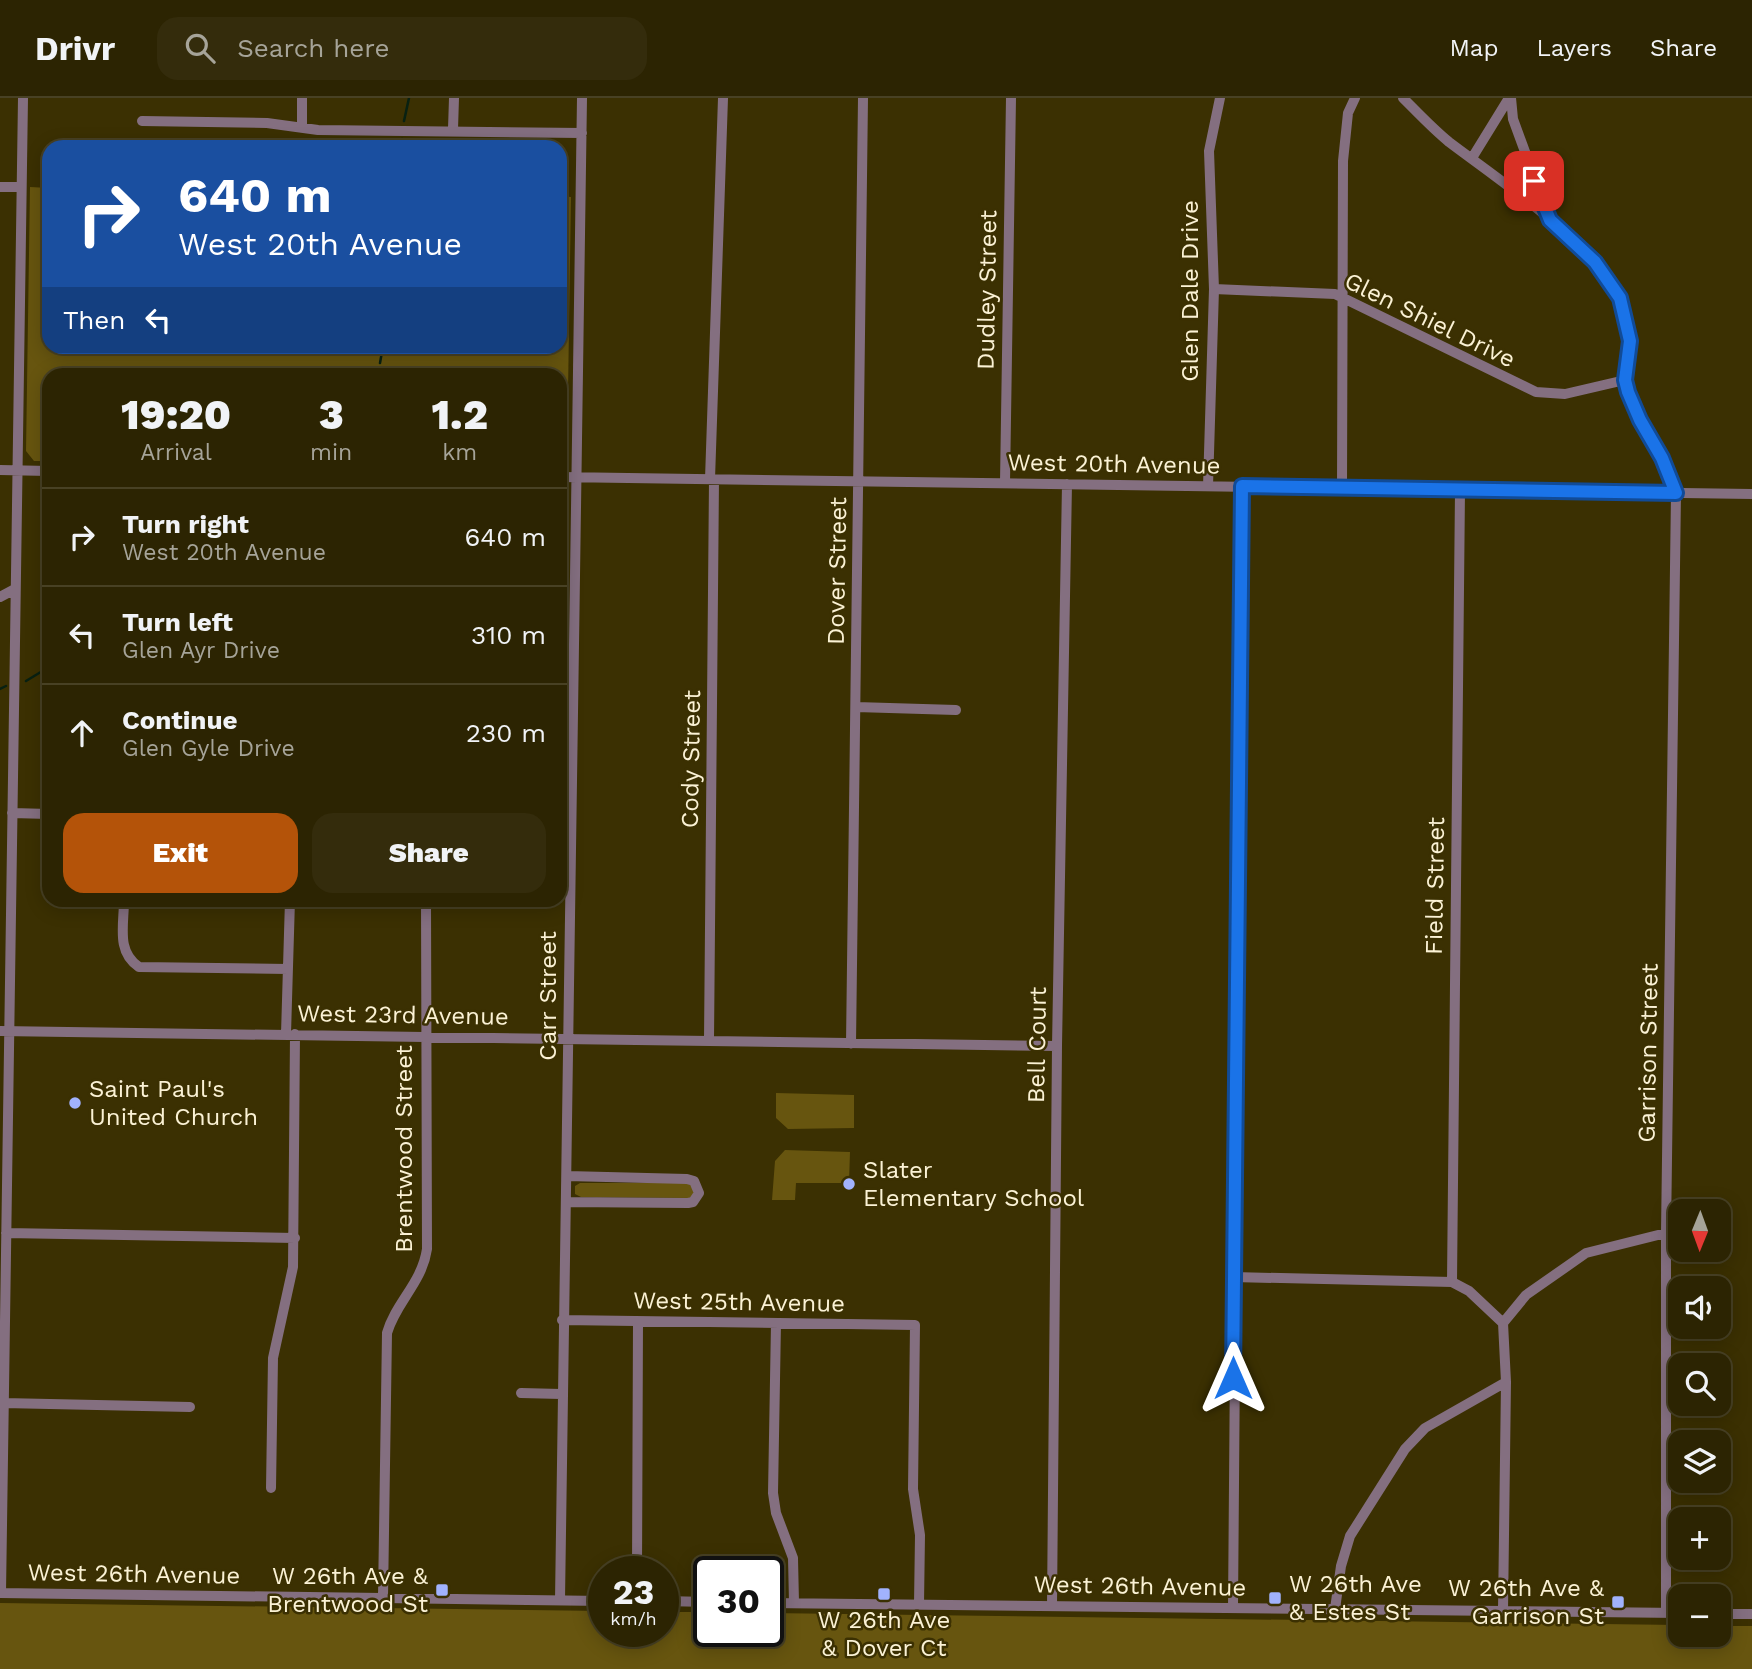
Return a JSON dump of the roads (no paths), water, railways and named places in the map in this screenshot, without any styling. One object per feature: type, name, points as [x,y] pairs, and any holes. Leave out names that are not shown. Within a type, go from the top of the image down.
[{"type":"street","points":[[0,1593],[6,1234],[3,1158],[12,813],[23,98]]},
{"type":"street","points":[[302,98],[302,126]]},
{"type":"street","points":[[453,129],[454,98]]},
{"type":"street","name":"Carr Street","points":[[560,1600],[562,1320],[568,1176],[582,98]]},
{"type":"street","name":"Cody Street","points":[[709,1040],[712,479],[723,98]]},
{"type":"street","name":"Dover Street","points":[[851,1044],[863,98]]},
{"type":"street","name":"Dudley Street","points":[[1005,483],[1011,98]]},
{"type":"street","name":"Glen Dale Drive","points":[[1208,486],[1214,289],[1209,150],[1220,98]]},
{"type":"street","points":[[1342,488],[1343,161],[1348,113],[1355,98]]},
{"type":"street","points":[[1403,98],[1447,140],[1550,220],[1595,262],[1620,298],[1630,341],[1625,380],[1633,405],[1662,458],[1676,493]]},
{"type":"street","points":[[1472,158],[1510,98]]},
{"type":"street","points":[[1510,98],[1513,119],[1550,220]]},
{"type":"street","points":[[142,121],[302,126],[318,130],[582,132]]},
{"type":"street","points":[[0,187],[20,187]]},
{"type":"street","name":"Glen Shiel Drive","points":[[1214,289],[1313,292],[1342,298],[1536,392],[1565,394],[1625,380]]},
{"type":"street","points":[[0,470],[42,471]]},
{"type":"street","name":"West 20th Avenue","points":[[567,477],[1752,494]]},
{"type":"street","name":"Bell Court","points":[[1052,1606],[1057,1046],[1067,484]]},
{"type":"street","points":[[1233,1608],[1233,1277],[1242,486]]},
{"type":"street","name":"Field Street","points":[[1452,1282],[1460,490]]},
{"type":"street","name":"Garrison Street","points":[[1666,1613],[1666,1233],[1676,493]]},
{"type":"street","points":[[0,597],[15,589]]},
{"type":"street","points":[[856,707],[956,710]]},
{"type":"street","points":[[0,769],[12,765]]},
{"type":"street","points":[[12,813],[42,814]]},
{"type":"street","points":[[124,907],[126,958],[139,967],[288,969]]},
{"type":"street","points":[[271,1488],[273,1358],[291,1285],[295,1238],[288,969],[290,907]]},
{"type":"street","name":"Brentwood Street","points":[[383,1598],[387,1333],[397,1309],[422,1273],[427,1250],[426,907]]},
{"type":"street","name":"West 23rd Avenue","points":[[5,1031],[1057,1046]]},
{"type":"street","points":[[567,1202],[688,1203],[694,1202],[699,1193],[694,1181],[687,1179],[568,1176]]},
{"type":"street","points":[[1503,1611],[1506,1382],[1503,1323],[1526,1295],[1586,1253],[1666,1233]]},
{"type":"street","points":[[6,1234],[295,1238]]},
{"type":"street","points":[[1233,1277],[1452,1282],[1469,1290],[1503,1323]]},
{"type":"street","name":"West 25th Avenue","points":[[562,1320],[915,1325],[913,1489],[920,1535],[919,1604]]},
{"type":"street","points":[[637,1556],[638,1322]]},
{"type":"street","points":[[776,1324],[773,1493],[776,1513],[793,1558],[794,1603]]},
{"type":"street","points":[[1335,1609],[1341,1566],[1350,1536],[1405,1449],[1425,1428],[1506,1382]]},
{"type":"street","points":[[521,1393],[561,1394]]},
{"type":"street","points":[[3,1403],[190,1407]]},
{"type":"street","name":"West 26th Avenue","points":[[0,1593],[588,1601]]},
{"type":"street","name":"West 26th Avenue","points":[[784,1603],[1666,1613]]},
{"type":"street","points":[[1731,1614],[1752,1614]]},
{"type":"waterway","points":[[404,121],[409,98]]},
{"type":"waterway","points":[[380,363],[382,354]]},
{"type":"waterway","points":[[26,681],[42,671]]},
{"type":"waterway","points":[[0,689],[6,686]]},
{"type":"place","name":"Saint Paul's United Church","points":[[75,1103]]},
{"type":"place","name":"Slater Elementary School","points":[[849,1184]]},
{"type":"place","name":"W 26th Ave & Brentwood St","points":[[442,1590]]},
{"type":"place","name":"W 26th Ave & Dover Ct","points":[[884,1594]]},
{"type":"place","name":"W 26th Ave & Estes St","points":[[1275,1598]]},
{"type":"place","name":"W 26th Ave & Garrison St","points":[[1618,1602]]}]
